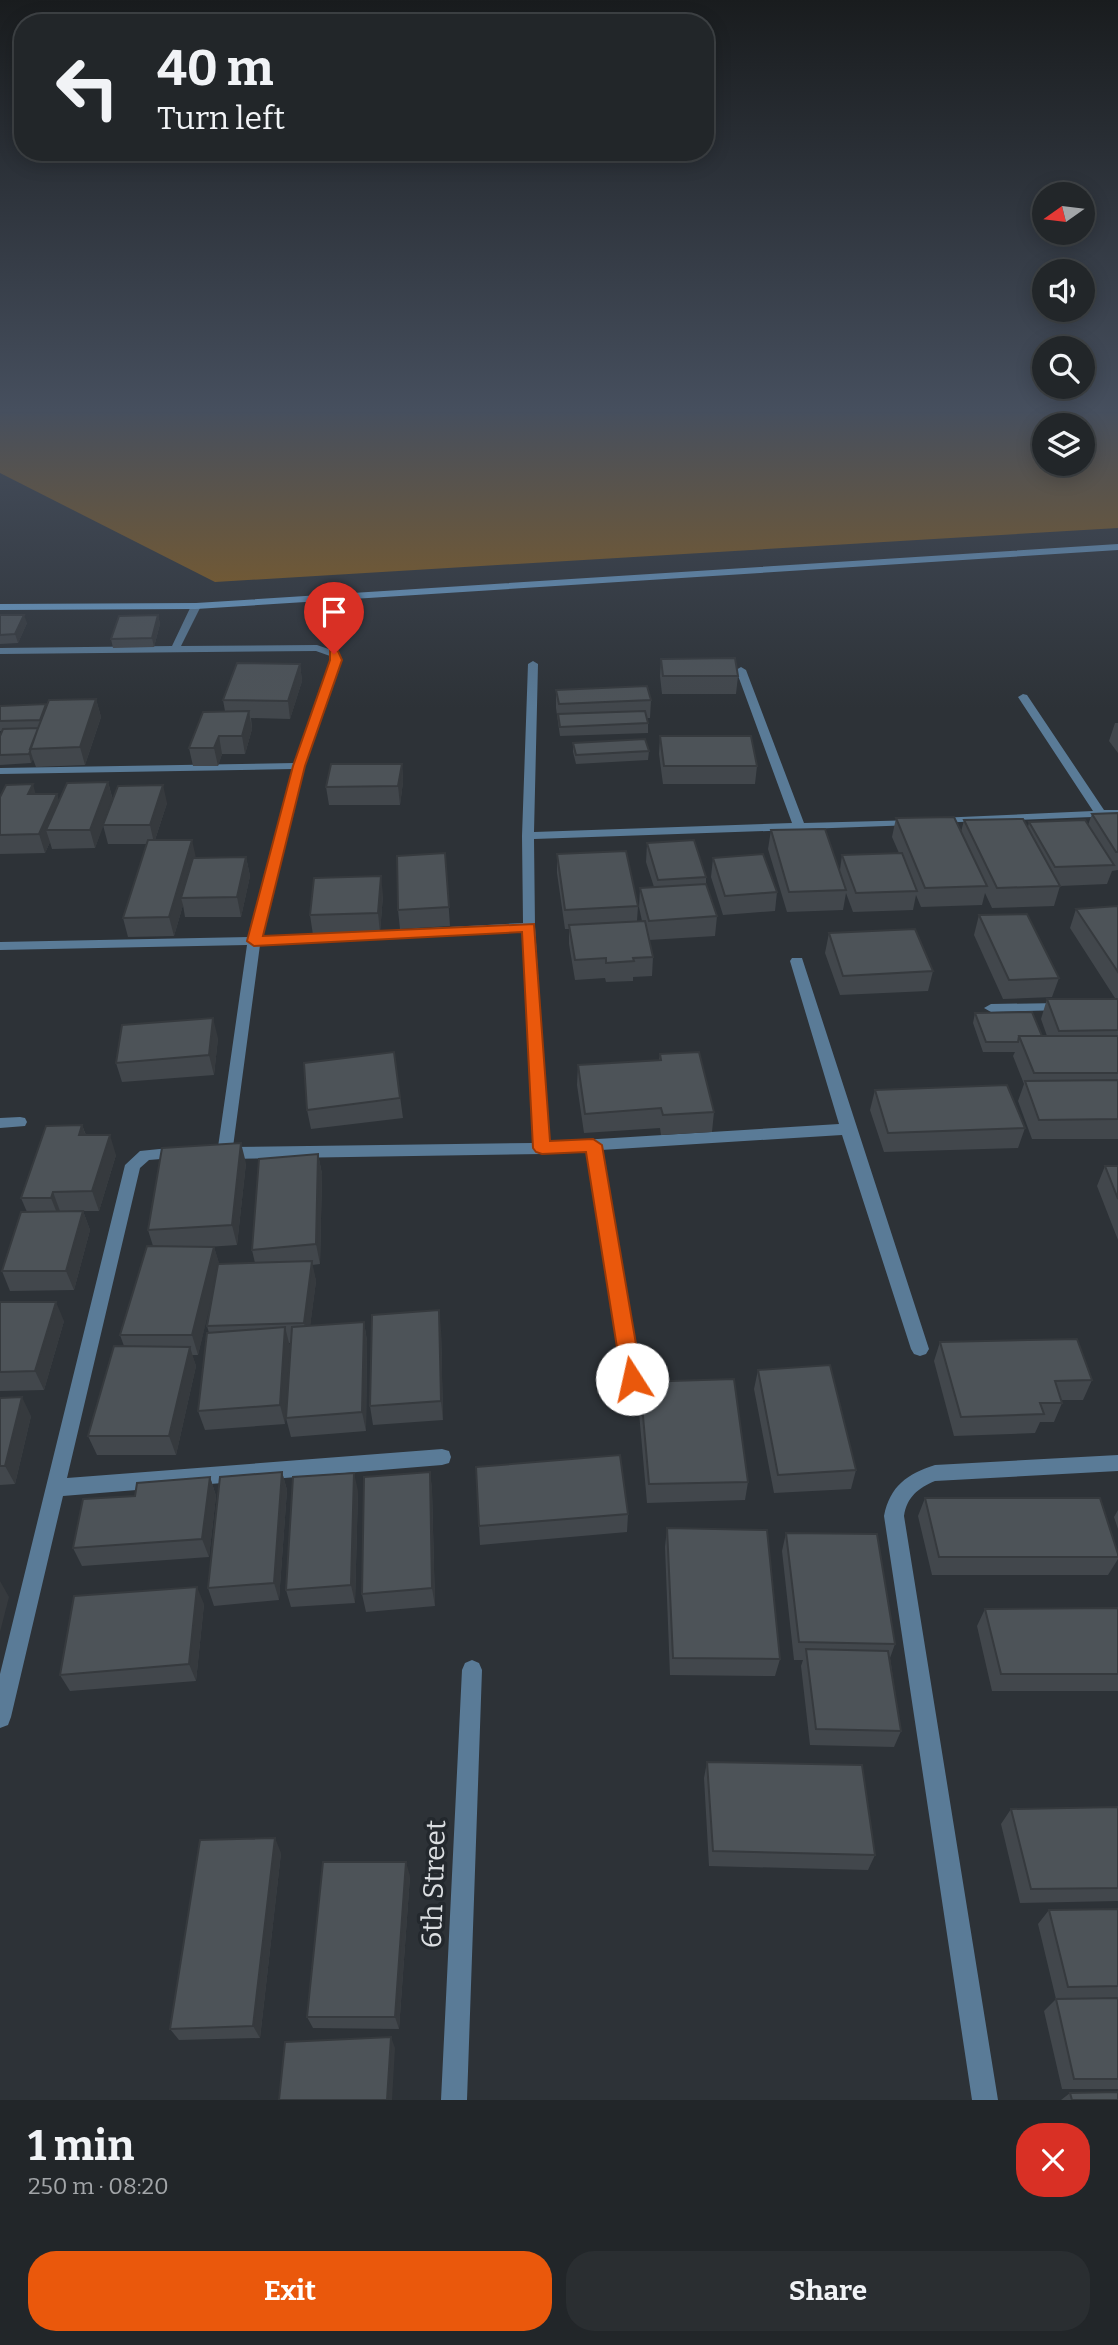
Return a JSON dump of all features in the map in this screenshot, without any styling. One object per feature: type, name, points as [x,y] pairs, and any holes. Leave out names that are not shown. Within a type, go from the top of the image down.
[{"type":"street","points":[[0,607],[196,606],[1118,547]]},
{"type":"street","points":[[175,650],[196,606]]},
{"type":"street","points":[[0,651],[317,648],[334,654],[336,660],[299,766],[254,941],[225,1153]]},
{"type":"street","points":[[533,664],[528,836],[529,927],[542,1148]]},
{"type":"street","points":[[741,670],[800,828]]},
{"type":"street","points":[[1023,697],[1101,814]]},
{"type":"street","points":[[0,771],[299,766]]},
{"type":"street","points":[[528,836],[800,828],[1118,813]]},
{"type":"street","points":[[0,946],[254,941],[529,927]]},
{"type":"street","points":[[797,961],[848,1129],[920,1349]]},
{"type":"street","points":[[991,1007],[1080,1007]]},
{"type":"street","points":[[0,1123],[20,1122]]},
{"type":"street","points":[[0,1717],[133,1165],[145,1155],[542,1148],[848,1129]]},
{"type":"street","points":[[593,1145],[632,1379]]},
{"type":"street","points":[[55,1488],[442,1457]]},
{"type":"street","points":[[985,2100],[894,1516],[895,1504],[911,1483],[935,1473],[1118,1463]]},
{"type":"street","name":"6th Street","points":[[454,2100],[472,1670]]},
{"type":"shaded area","points":[[77,512],[1118,512],[1118,528],[215,582]]},
{"type":"building","points":[[0,615],[24,615],[15,634],[0,635]]},
{"type":"building","points":[[158,615],[152,638],[111,639],[119,616]]},
{"type":"building","points":[[735,658],[738,676],[663,676],[661,659]]},
{"type":"building","points":[[237,663],[300,664],[288,701],[223,700]]},
{"type":"building","points":[[647,686],[651,700],[559,704],[556,690]]},
{"type":"building","points":[[96,699],[80,747],[30,749],[49,700]]},
{"type":"building","points":[[46,704],[40,720],[0,721],[0,706]]},
{"type":"building","points":[[249,711],[242,736],[219,736],[214,748],[189,748],[203,712]]},
{"type":"building","points":[[645,711],[648,723],[560,727],[558,714]]},
{"type":"building","points":[[38,728],[29,754],[0,755],[0,736],[3,729]]},
{"type":"building","points":[[660,736],[751,736],[757,766],[664,766]]},
{"type":"building","points":[[645,739],[649,751],[576,755],[573,743]]},
{"type":"building","points":[[331,764],[402,764],[398,786],[326,787]]},
{"type":"building","points":[[108,782],[90,830],[46,830],[67,783]]},
{"type":"building","points":[[33,784],[28,794],[57,794],[39,834],[0,835],[0,797],[6,785]]},
{"type":"building","points":[[163,785],[150,825],[103,825],[118,786]]},
{"type":"building","points":[[1118,813],[1118,852],[1116,852],[1092,814]]},
{"type":"building","points":[[954,817],[987,886],[925,888],[896,818]]},
{"type":"building","points":[[1023,819],[1060,886],[997,888],[964,820]]},
{"type":"building","points":[[1085,820],[1114,865],[1055,867],[1029,822]]},
{"type":"building","points":[[825,829],[846,890],[789,892],[771,830]]},
{"type":"building","points":[[148,840],[192,840],[169,917],[123,918]]},
{"type":"building","points":[[694,840],[706,877],[658,880],[647,843]]},
{"type":"building","points":[[626,851],[638,906],[565,910],[557,854]]},
{"type":"building","points":[[445,853],[449,907],[398,910],[397,856]]},
{"type":"building","points":[[902,853],[917,891],[856,893],[842,855]]},
{"type":"building","points":[[763,854],[777,892],[725,896],[713,858]]},
{"type":"building","points":[[246,857],[237,897],[181,898],[193,858]]},
{"type":"building","points":[[381,876],[378,913],[310,915],[314,878]]},
{"type":"building","points":[[706,884],[717,916],[649,921],[640,888]]},
{"type":"building","points":[[1118,906],[1118,972],[1076,909]]},
{"type":"building","points":[[1027,914],[1059,978],[1009,980],[979,915]]},
{"type":"building","points":[[645,921],[653,957],[606,963],[606,958],[575,960],[569,925]]},
{"type":"building","points":[[915,929],[933,971],[843,976],[829,933]]},
{"type":"building","points":[[1047,999],[1118,999],[1118,1030],[1059,1031]]},
{"type":"building","points":[[1032,1012],[1042,1036],[1019,1036],[1018,1042],[986,1042],[975,1013]]},
{"type":"building","points":[[213,1018],[209,1055],[116,1063],[122,1025]]},
{"type":"building","points":[[1019,1036],[1118,1036],[1118,1073],[1034,1073]]},
{"type":"building","points":[[394,1052],[400,1098],[307,1110],[304,1063]]},
{"type":"building","points":[[699,1052],[714,1112],[663,1115],[661,1108],[585,1114],[578,1065],[661,1060],[660,1054]]},
{"type":"building","points":[[1118,1080],[1118,1119],[1039,1120],[1025,1081]]},
{"type":"building","points":[[1007,1085],[1025,1128],[888,1133],[875,1090]]},
{"type":"building","points":[[82,1125],[79,1135],[110,1135],[92,1191],[53,1192],[51,1198],[21,1198],[46,1126]]},
{"type":"building","points":[[241,1143],[232,1225],[148,1230],[162,1148]]},
{"type":"building","points":[[318,1154],[316,1244],[252,1250],[259,1159]]},
{"type":"building","points":[[1105,1166],[1118,1166],[1118,1199]]},
{"type":"building","points":[[83,1211],[66,1271],[2,1271],[21,1212]]},
{"type":"building","points":[[147,1246],[214,1247],[192,1335],[120,1335]]},
{"type":"building","points":[[312,1261],[304,1323],[207,1326],[218,1264]]},
{"type":"building","points":[[0,1302],[56,1302],[35,1371],[0,1372]]},
{"type":"building","points":[[439,1310],[441,1401],[370,1406],[372,1315]]},
{"type":"building","points":[[364,1322],[362,1412],[286,1418],[292,1327]]},
{"type":"building","points":[[285,1327],[280,1405],[198,1411],[207,1333]]},
{"type":"building","points":[[1077,1339],[1092,1380],[1055,1381],[1062,1403],[1040,1403],[1044,1414],[961,1417],[940,1342]]},
{"type":"building","points":[[114,1346],[190,1347],[169,1436],[88,1436]]},
{"type":"building","points":[[830,1365],[856,1470],[778,1475],[758,1370]]},
{"type":"building","points":[[734,1379],[748,1482],[649,1484],[640,1382]]},
{"type":"building","points":[[22,1397],[5,1466],[0,1466],[0,1398]]},
{"type":"building","points":[[620,1455],[628,1514],[479,1526],[476,1467]]},
{"type":"building","points":[[282,1472],[274,1583],[208,1588],[220,1477]]},
{"type":"building","points":[[430,1472],[432,1588],[362,1594],[364,1477]]},
{"type":"building","points":[[354,1473],[351,1585],[286,1590],[293,1477]]},
{"type":"building","points":[[210,1477],[202,1539],[73,1548],[83,1499],[135,1496],[137,1483]]},
{"type":"building","points":[[925,1498],[1100,1498],[1118,1557],[939,1557]]},
{"type":"building","points":[[667,1528],[767,1530],[780,1659],[673,1658]]},
{"type":"building","points":[[786,1533],[877,1534],[895,1644],[799,1642]]},
{"type":"building","points":[[197,1587],[189,1664],[60,1675],[74,1596]]},
{"type":"building","points":[[1118,1608],[1118,1674],[1001,1674],[985,1609]]},
{"type":"building","points":[[806,1649],[888,1651],[901,1731],[816,1729]]},
{"type":"building","points":[[707,1762],[862,1765],[875,1855],[713,1851]]},
{"type":"building","points":[[1118,1807],[1118,1888],[1031,1889],[1011,1809]]},
{"type":"building","points":[[275,1838],[253,2026],[170,2029],[200,1840]]},
{"type":"building","points":[[323,1862],[406,1862],[395,2017],[307,2017]]},
{"type":"building","points":[[1118,1909],[1118,1986],[1068,1987],[1049,1910]]},
{"type":"building","points":[[1118,1998],[1118,2079],[1074,2079],[1056,1999]]},
{"type":"building","points":[[391,2037],[387,2100],[279,2100],[285,2042]]},
{"type":"building","points":[[1118,2092],[1118,2100],[1072,2100],[1070,2093]]},
{"type":"route","points":[[334,654],[336,660],[299,766],[254,941],[529,927],[542,1148],[593,1145],[632,1379]]}]
